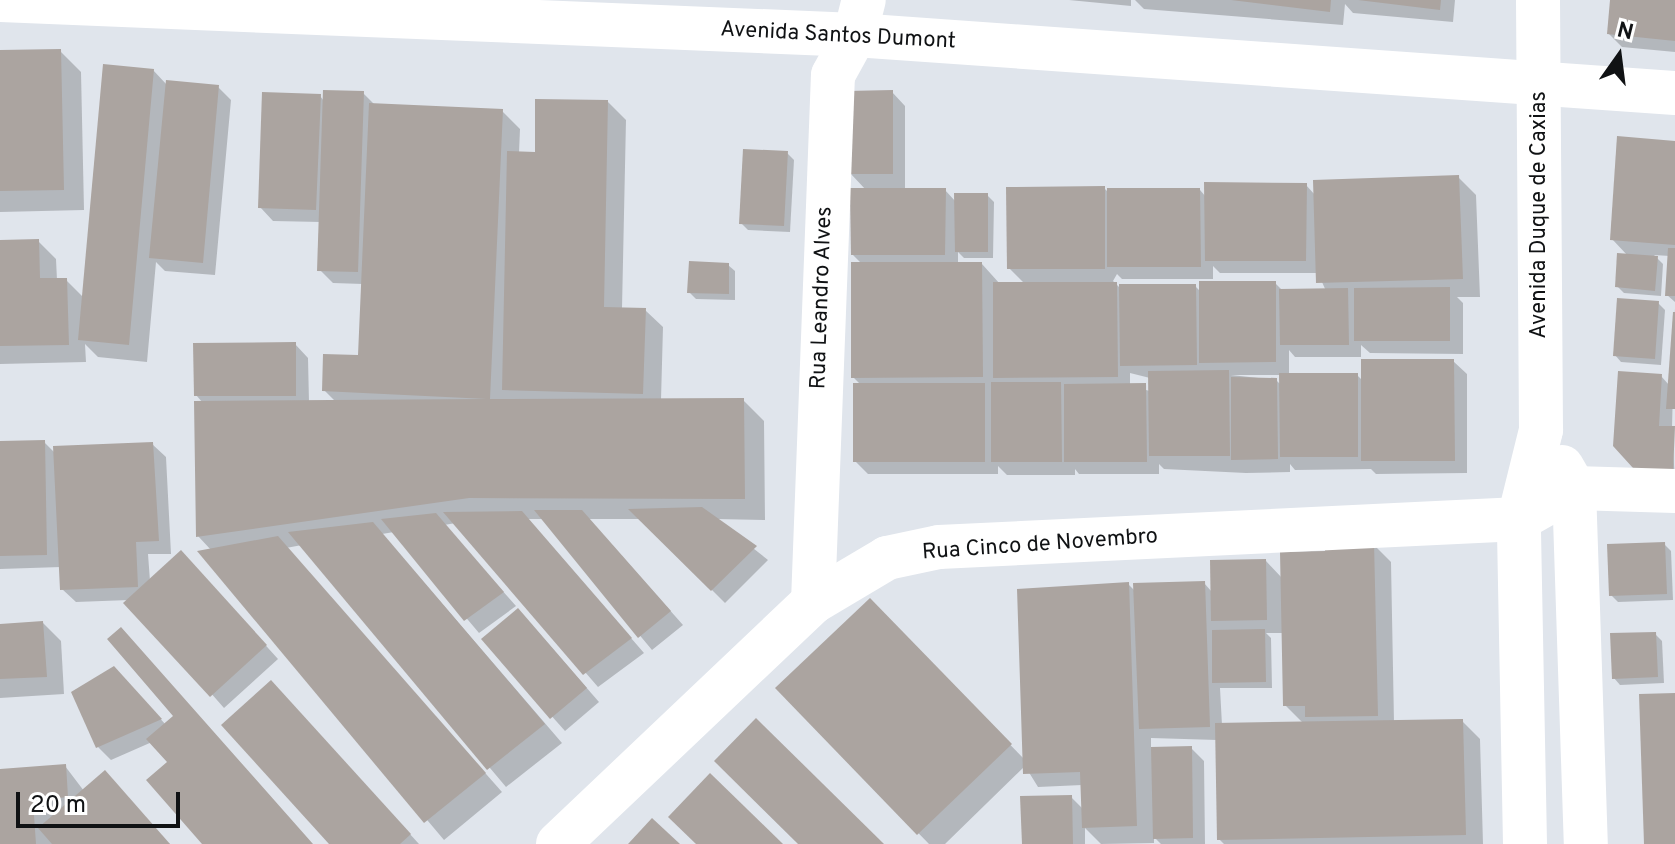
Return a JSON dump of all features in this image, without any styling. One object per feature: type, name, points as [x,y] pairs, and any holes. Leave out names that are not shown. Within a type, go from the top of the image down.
[{"type":"street","name":"Avenida Santos Dumont","points":[[0,0],[860,17],[1675,93]]},
{"type":"street","name":"Avenida Duque de Caxias","points":[[1525,844],[1519,519],[1541,430],[1538,0]]},
{"type":"street","name":"Rua Leandro Alves","points":[[813,602],[833,75],[860,17]]},
{"type":"street","name":"Avenida Duque de Caxias","points":[[1541,430],[1574,488],[1586,844]]},
{"type":"street","name":"Rua Cinco de Novembro","points":[[558,844],[813,602],[887,558],[939,547],[1519,519],[1574,488]]},
{"type":"street","points":[[1574,488],[1675,491]]},
{"type":"building","points":[[1231,0],[1331,0],[1330,12]]},
{"type":"building","points":[[1358,0],[1441,0],[1440,10]]},
{"type":"building","points":[[1610,0],[1675,0],[1675,41],[1607,34]]},
{"type":"building","points":[[61,49],[64,190],[0,191],[0,50]]},
{"type":"building","points":[[103,64],[154,69],[129,345],[78,340]]},
{"type":"building","points":[[166,80],[219,85],[203,263],[149,258]]},
{"type":"building","points":[[323,90],[364,91],[358,272],[317,271]]},
{"type":"building","points":[[893,90],[893,174],[848,174],[847,91]]},
{"type":"building","points":[[262,92],[321,94],[316,210],[258,208]]},
{"type":"building","points":[[535,99],[608,100],[604,307],[646,308],[643,394],[502,390],[507,151],[535,152]]},
{"type":"building","points":[[369,103],[503,109],[490,399],[744,398],[745,499],[469,498],[196,537],[194,401],[487,399],[322,391],[323,354],[358,355]]},
{"type":"building","points":[[1617,136],[1675,141],[1675,245],[1610,240]]},
{"type":"building","points":[[743,149],[788,151],[784,226],[739,224]]},
{"type":"building","points":[[1459,175],[1463,279],[1316,283],[1313,180]]},
{"type":"building","points":[[1204,182],[1307,183],[1306,261],[1205,261]]},
{"type":"building","points":[[1105,186],[1105,269],[1007,269],[1006,187]]},
{"type":"building","points":[[850,188],[946,188],[945,255],[851,255]]},
{"type":"building","points":[[1107,188],[1200,188],[1201,267],[1107,267]]},
{"type":"building","points":[[954,193],[988,193],[988,252],[955,252]]},
{"type":"building","points":[[39,239],[40,278],[67,278],[69,345],[0,346],[0,240]]},
{"type":"building","points":[[1668,248],[1675,248],[1675,296],[1665,296]]},
{"type":"building","points":[[1617,253],[1658,256],[1655,291],[1615,287]]},
{"type":"building","points":[[689,261],[729,263],[729,294],[687,293]]},
{"type":"building","points":[[851,262],[982,262],[983,377],[851,378]]},
{"type":"building","points":[[1199,281],[1276,281],[1276,362],[1199,363]]},
{"type":"building","points":[[993,282],[1117,282],[1118,377],[993,378]]},
{"type":"building","points":[[1119,284],[1196,284],[1197,365],[1120,366]]},
{"type":"building","points":[[1450,287],[1450,341],[1354,341],[1354,288]]},
{"type":"building","points":[[1348,288],[1349,345],[1280,345],[1279,289]]},
{"type":"building","points":[[1617,298],[1659,301],[1655,359],[1613,356]]},
{"type":"building","points":[[1673,312],[1675,409],[1666,409]]},
{"type":"building","points":[[296,342],[296,396],[194,396],[193,343]]},
{"type":"building","points":[[1361,359],[1454,359],[1455,461],[1361,461]]},
{"type":"building","points":[[1229,370],[1230,456],[1149,456],[1148,371]]},
{"type":"building","points":[[1618,371],[1662,374],[1659,426],[1675,426],[1673,472],[1633,468],[1613,446]]},
{"type":"building","points":[[1279,373],[1358,373],[1358,457],[1280,457]]},
{"type":"building","points":[[1231,377],[1277,378],[1278,459],[1231,460]]},
{"type":"building","points":[[991,382],[1061,382],[1062,462],[991,462]]},
{"type":"building","points":[[853,383],[985,383],[985,462],[853,462]]},
{"type":"building","points":[[1146,383],[1147,462],[1064,462],[1064,384]]},
{"type":"building","points":[[45,440],[47,555],[0,556],[0,441]]},
{"type":"building","points":[[153,442],[159,541],[136,542],[138,587],[60,590],[53,446]]},
{"type":"building","points":[[702,507],[757,546],[711,591],[628,509]]},
{"type":"building","points":[[534,510],[582,510],[671,611],[638,638]]},
{"type":"building","points":[[522,511],[632,638],[583,675],[443,512]]},
{"type":"building","points":[[436,513],[504,592],[464,621],[381,519]]},
{"type":"building","points":[[373,522],[545,724],[487,770],[288,532]]},
{"type":"building","points":[[278,536],[486,773],[424,823],[197,551]]},
{"type":"building","points":[[1324,542],[1374,542],[1378,716],[1305,717],[1305,706],[1283,706],[1280,552],[1325,551]]},
{"type":"building","points":[[1665,542],[1667,594],[1609,596],[1607,544]]},
{"type":"building","points":[[181,550],[267,645],[210,697],[123,603]]},
{"type":"building","points":[[1266,559],[1267,620],[1211,621],[1210,560]]},
{"type":"building","points":[[1205,581],[1210,727],[1139,729],[1133,583]]},
{"type":"building","points":[[1129,582],[1137,826],[1082,828],[1080,772],[1023,774],[1017,589]]},
{"type":"building","points":[[870,598],[1012,744],[917,835],[775,688]]},
{"type":"building","points":[[518,608],[587,688],[550,719],[481,639]]},
{"type":"building","points":[[43,621],[47,677],[0,679],[0,624]]},
{"type":"building","points":[[121,627],[313,844],[202,844],[146,780],[167,762],[146,739],[173,716],[107,639]]},
{"type":"building","points":[[1265,629],[1266,682],[1212,683],[1212,630]]},
{"type":"building","points":[[1656,632],[1658,677],[1612,679],[1610,633]]},
{"type":"building","points":[[114,666],[162,719],[96,748],[71,692]]},
{"type":"building","points":[[271,680],[411,834],[400,844],[329,844],[221,725]]},
{"type":"building","points":[[1675,693],[1675,844],[1644,844],[1639,694]]},
{"type":"building","points":[[756,718],[884,844],[798,844],[714,761]]},
{"type":"building","points":[[1463,719],[1466,835],[1217,840],[1215,723]]},
{"type":"building","points":[[1192,746],[1193,838],[1153,839],[1151,747]]},
{"type":"building","points":[[66,764],[68,797],[33,801],[36,844],[0,844],[0,769]]},
{"type":"building","points":[[105,770],[170,844],[52,844],[38,828]]},
{"type":"building","points":[[710,773],[783,844],[696,844],[668,817]]},
{"type":"building","points":[[1072,795],[1073,844],[1022,844],[1020,796]]},
{"type":"building","points":[[652,818],[680,844],[628,844]]}]
